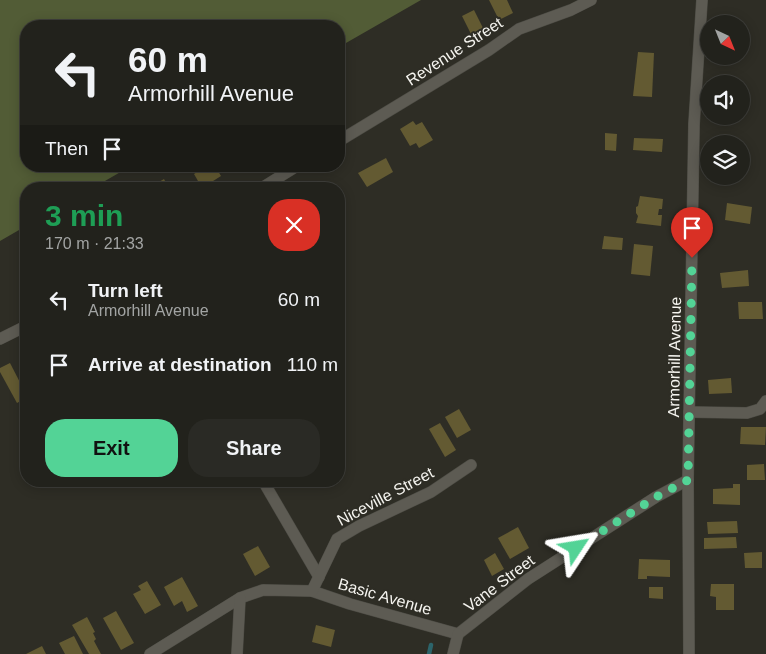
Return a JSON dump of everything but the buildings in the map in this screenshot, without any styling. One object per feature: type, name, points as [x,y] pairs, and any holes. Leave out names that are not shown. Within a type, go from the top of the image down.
[{"type":"street","name":"Revenue Street","points":[[345,137],[489,50],[519,29],[571,10],[591,0]]},
{"type":"street","name":"Armorhill Avenue","points":[[689,654],[688,480],[694,124],[702,0]]},
{"type":"street","points":[[271,182],[287,172]]},
{"type":"street","points":[[0,339],[20,329]]},
{"type":"street","points":[[689,412],[747,413],[760,409],[766,401]]},
{"type":"street","name":"Niceville Street","points":[[312,591],[337,540],[359,526],[431,492],[471,466]]},
{"type":"street","name":"Vane Street","points":[[458,634],[528,579],[656,497],[688,480]]},
{"type":"street","name":"Basic Avenue","points":[[267,487],[319,577]]},
{"type":"street","points":[[150,654],[240,598],[263,590],[312,591]]},
{"type":"street","name":"Basic Avenue","points":[[312,591],[350,604],[458,634]]},
{"type":"street","points":[[237,654],[240,598]]},
{"type":"street","points":[[453,654],[458,634]]},
{"type":"green space","points":[[0,0],[421,0],[345,44],[345,20],[20,20],[20,172],[121,172],[103,182],[20,182],[20,229],[0,241]]},
{"type":"waterway","points":[[429,654],[431,645]]},
{"type":"route","points":[[576,548],[656,497],[688,480],[692,258]]}]
